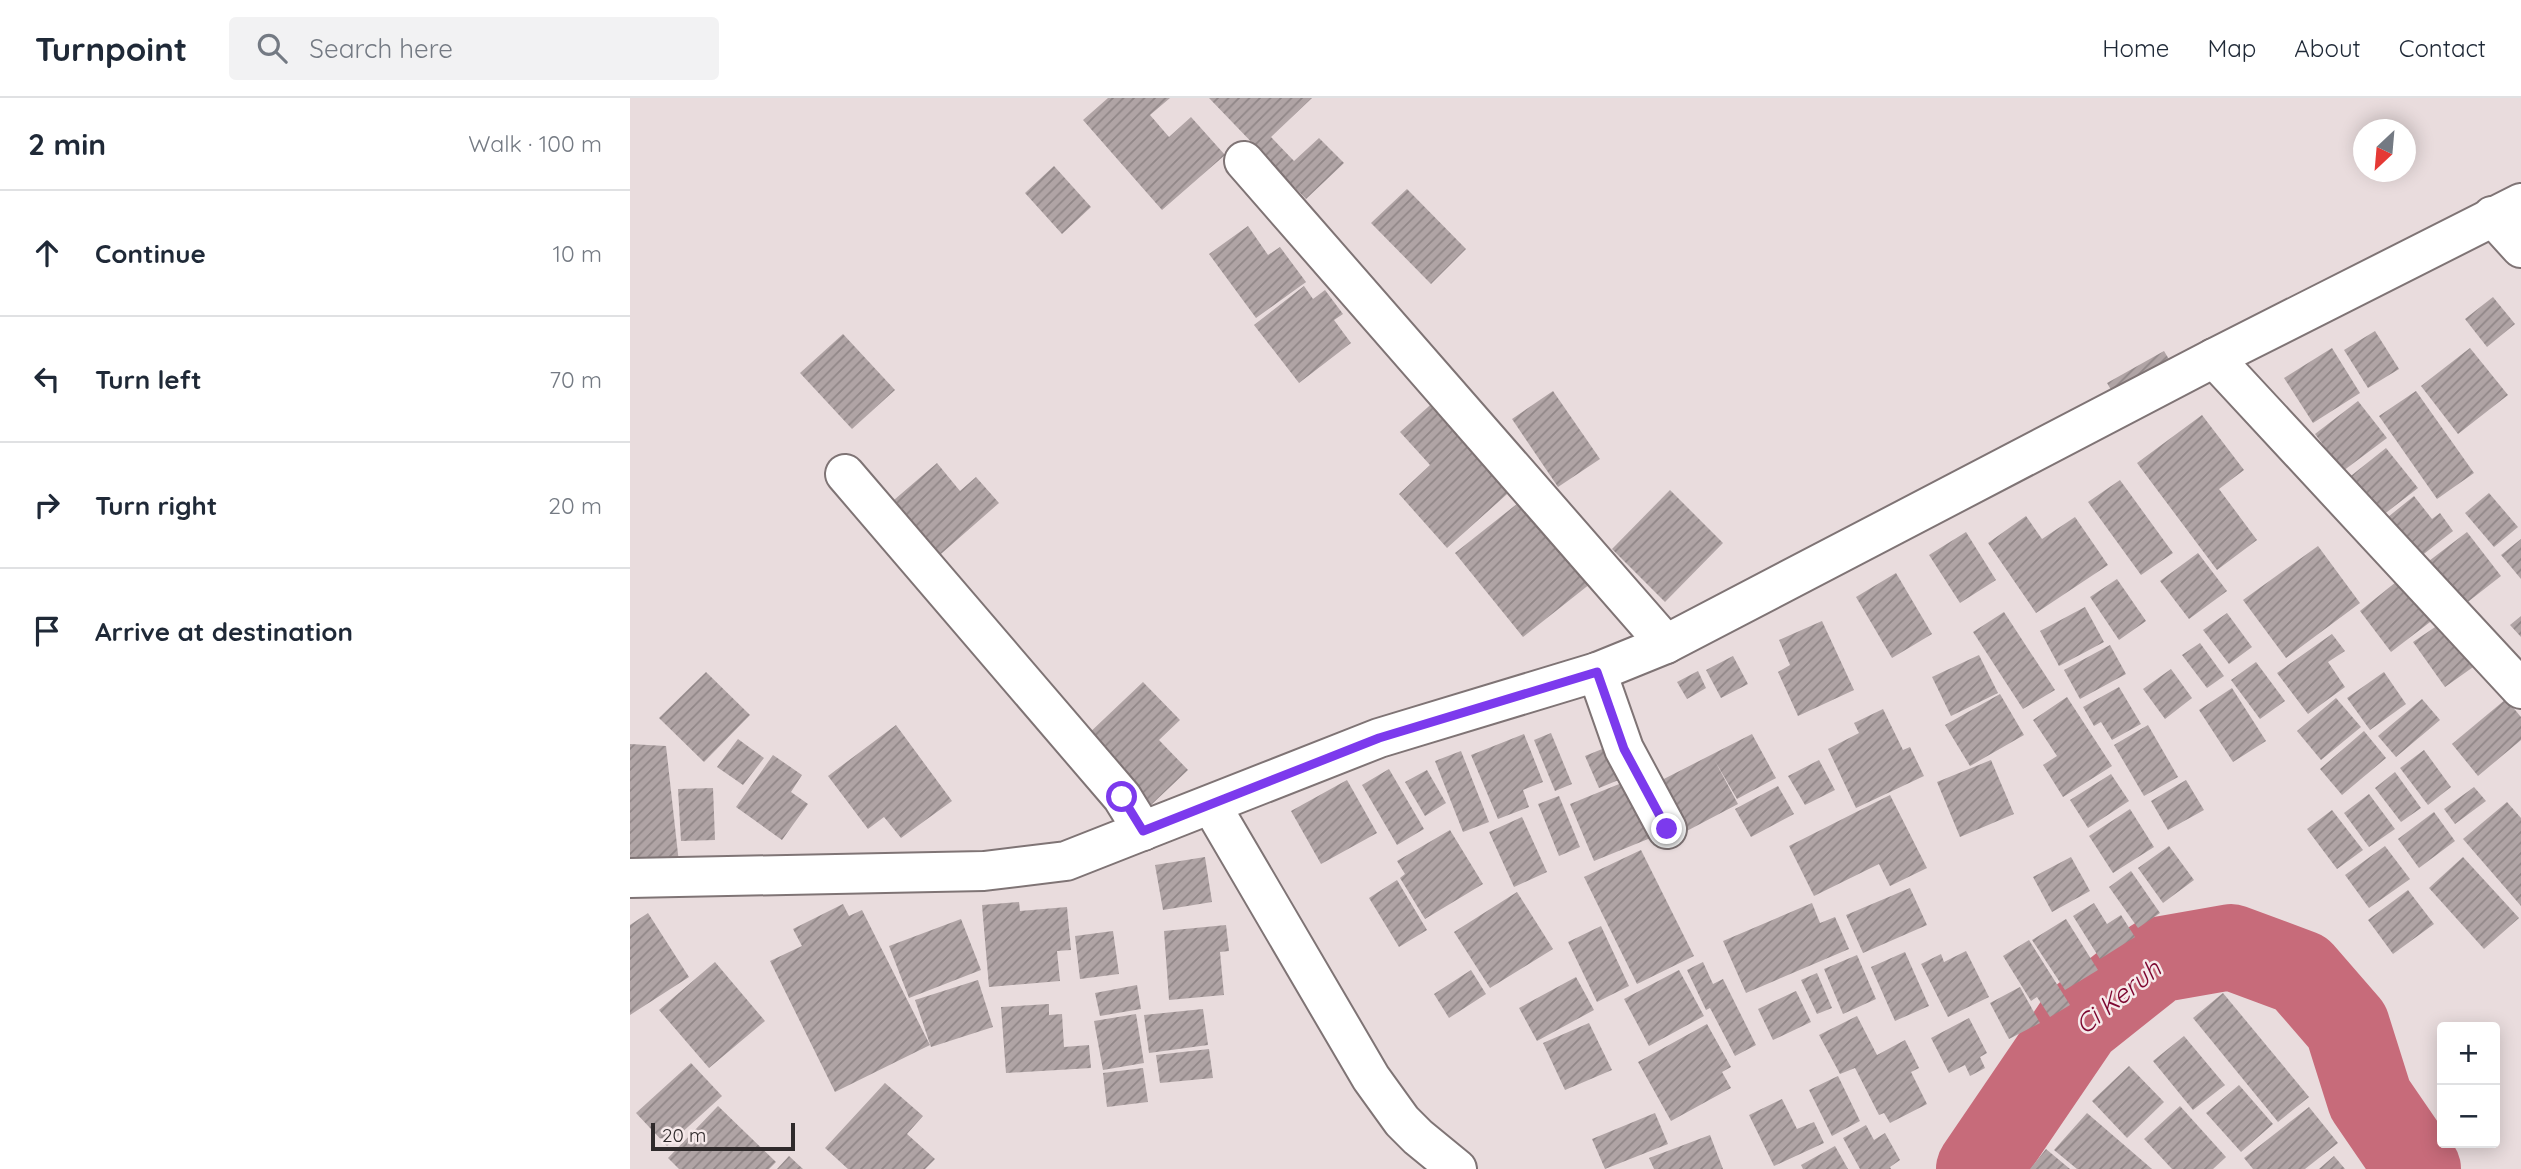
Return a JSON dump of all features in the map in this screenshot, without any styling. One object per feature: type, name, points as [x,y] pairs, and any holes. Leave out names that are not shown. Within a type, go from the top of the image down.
[{"type":"street","points":[[1244,161],[1652,630]]},
{"type":"street","points":[[630,878],[984,871],[1066,861],[1132,813],[1211,806],[1379,738],[1597,672],[1652,630],[2214,358],[2506,209],[2521,248]]},
{"type":"street","points":[[2214,358],[2521,689]]},
{"type":"street","points":[[845,474],[1132,813]]},
{"type":"street","points":[[1597,672],[1624,749],[1667,829]]},
{"type":"street","points":[[1211,806],[1371,1078],[1402,1121],[1457,1169]]},
{"type":"building","points":[[1108,98],[1170,98],[1150,115],[1169,137],[1191,117],[1225,155],[1162,210],[1083,120]]},
{"type":"building","points":[[1209,98],[1312,98],[1271,137],[1294,161],[1319,138],[1344,163],[1306,199]]},
{"type":"building","points":[[1054,166],[1091,207],[1062,234],[1025,193]]},
{"type":"building","points":[[1407,189],[1466,249],[1431,284],[1371,223]]},
{"type":"building","points":[[1248,226],[1268,255],[1280,247],[1306,282],[1256,318],[1209,254]]},
{"type":"building","points":[[1304,286],[1313,299],[1325,290],[1343,314],[1334,320],[1351,343],[1299,383],[1254,325]]},
{"type":"building","points":[[2493,297],[2515,324],[2487,347],[2465,319]]},
{"type":"building","points":[[2375,331],[2399,369],[2368,388],[2344,350]]},
{"type":"building","points":[[843,334],[895,390],[852,429],[800,373]]},
{"type":"building","points":[[2332,348],[2360,393],[2313,423],[2284,378]]},
{"type":"building","points":[[2470,348],[2508,395],[2458,434],[2421,386]]},
{"type":"building","points":[[2164,351],[2173,366],[2116,398],[2107,383]]},
{"type":"building","points":[[1553,391],[1600,459],[1558,487],[1512,419]]},
{"type":"building","points":[[2416,391],[2474,473],[2437,499],[2379,416]]},
{"type":"building","points":[[1437,399],[1516,486],[1447,548],[1399,494],[1430,465],[1400,432]]},
{"type":"building","points":[[2358,401],[2387,438],[2343,471],[2315,434]]},
{"type":"building","points":[[2202,415],[2244,470],[2219,489],[2257,540],[2217,570],[2137,463]]},
{"type":"building","points":[[2386,448],[2418,488],[2378,519],[2347,479]]},
{"type":"building","points":[[937,463],[960,491],[976,477],[999,503],[934,560],[887,506]]},
{"type":"building","points":[[2120,480],[2173,553],[2141,575],[2088,502]]},
{"type":"building","points":[[1670,490],[1723,543],[1665,602],[1612,549]]},
{"type":"building","points":[[2489,493],[2518,527],[2494,547],[2465,513]]},
{"type":"building","points":[[1527,496],[1595,580],[1523,637],[1455,553]]},
{"type":"building","points":[[2414,496],[2432,519],[2440,513],[2453,531],[2420,557],[2388,517]]},
{"type":"building","points":[[2026,516],[2042,539],[2075,517],[2108,565],[2036,613],[1988,543]]},
{"type":"building","points":[[1966,532],[1996,580],[1960,603],[1929,555]]},
{"type":"building","points":[[2467,532],[2501,576],[2460,608],[2425,564]]},
{"type":"building","points":[[2521,539],[2521,579],[2501,555]]},
{"type":"building","points":[[2318,546],[2360,603],[2286,658],[2243,600]]},
{"type":"building","points":[[2198,553],[2227,591],[2189,619],[2160,581]]},
{"type":"building","points":[[1896,573],[1932,634],[1892,658],[1856,597]]},
{"type":"building","points":[[2401,578],[2434,619],[2391,652],[2360,611]]},
{"type":"building","points":[[2117,579],[2146,621],[2119,640],[2090,597]]},
{"type":"building","points":[[2085,607],[2104,642],[2059,666],[2040,631]]},
{"type":"building","points":[[2004,612],[2055,690],[2023,709],[1973,632]]},
{"type":"building","points":[[2227,613],[2252,647],[2229,664],[2203,630]]},
{"type":"building","points":[[2521,616],[2521,637],[2510,625]]},
{"type":"building","points":[[1822,621],[1854,690],[1798,716],[1778,672],[1790,665],[1779,640]]},
{"type":"building","points":[[2444,621],[2476,665],[2445,687],[2413,642]]},
{"type":"building","points":[[2332,634],[2345,651],[2328,662],[2345,687],[2308,714],[2277,673]]},
{"type":"building","points":[[2200,643],[2224,676],[2207,688],[2182,655]]},
{"type":"building","points":[[2110,645],[2126,674],[2080,699],[2064,670]]},
{"type":"building","points":[[1979,655],[1998,693],[1951,716],[1932,677]]},
{"type":"building","points":[[1733,656],[1748,684],[1721,698],[1706,670]]},
{"type":"building","points":[[2256,662],[2285,701],[2260,719],[2231,680]]},
{"type":"building","points":[[2171,669],[2192,698],[2165,719],[2143,689]]},
{"type":"building","points":[[1698,671],[1706,688],[1687,699],[1677,682]]},
{"type":"building","points":[[706,672],[750,715],[704,762],[659,718]]},
{"type":"building","points":[[2384,672],[2406,704],[2370,730],[2347,698]]},
{"type":"building","points":[[1143,682],[1180,720],[1159,740],[1188,770],[1151,805],[1085,737]]},
{"type":"building","points":[[2119,687],[2141,724],[2112,740],[2101,722],[2094,726],[2083,707]]},
{"type":"building","points":[[2232,688],[2266,741],[2233,762],[2199,710]]},
{"type":"building","points":[[2000,694],[2024,735],[1970,766],[1945,725]]},
{"type":"building","points":[[2067,697],[2112,766],[2063,797],[2043,765],[2057,756],[2033,720]]},
{"type":"building","points":[[2336,698],[2361,727],[2321,760],[2297,731]]},
{"type":"building","points":[[2422,699],[2440,720],[2396,757],[2378,736]]},
{"type":"building","points":[[2506,699],[2521,717],[2521,740],[2478,776],[2452,744]]},
{"type":"building","points":[[1883,709],[1903,750],[1910,747],[1924,776],[1856,808],[1828,749],[1859,733],[1854,723]]},
{"type":"building","points":[[896,725],[952,801],[901,838],[884,817],[868,829],[828,776]]},
{"type":"building","points":[[2148,725],[2178,777],[2144,796],[2114,745]]},
{"type":"building","points":[[2364,731],[2386,758],[2342,795],[2320,769]]},
{"type":"building","points":[[1551,733],[1572,784],[1555,791],[1534,740]]},
{"type":"building","points":[[1524,734],[1543,782],[1523,790],[1529,807],[1498,819],[1471,755]]},
{"type":"building","points":[[1752,734],[1776,778],[1737,799],[1715,761],[1738,804],[1681,834],[1654,784]]},
{"type":"building","points":[[738,739],[764,758],[743,785],[717,767]]},
{"type":"building","points":[[630,744],[666,746],[679,863],[630,864]]},
{"type":"building","points":[[1612,745],[1626,777],[1599,788],[1585,756]]},
{"type":"building","points":[[2424,750],[2451,787],[2428,805],[2400,768]]},
{"type":"building","points":[[1461,751],[1489,822],[1463,832],[1435,761]]},
{"type":"building","points":[[773,755],[802,775],[791,792],[808,804],[782,840],[736,807]]},
{"type":"building","points":[[1819,760],[1835,790],[1805,805],[1788,776]]},
{"type":"building","points":[[1991,760],[2014,814],[1960,837],[1937,782]]},
{"type":"building","points":[[1389,769],[1424,829],[1397,845],[1362,785]]},
{"type":"building","points":[[1427,770],[1446,803],[1425,816],[1405,782]]},
{"type":"building","points":[[2395,772],[2421,808],[2401,822],[2375,788]]},
{"type":"building","points":[[2111,774],[2129,801],[2088,828],[2070,800]]},
{"type":"building","points":[[1347,780],[1377,833],[1321,864],[1291,811]]},
{"type":"building","points":[[1629,780],[1653,837],[1594,861],[1570,804]]},
{"type":"building","points":[[2186,780],[2204,810],[2168,830],[2151,801]]},
{"type":"building","points":[[1778,786],[1794,814],[1751,837],[1735,809]]},
{"type":"building","points":[[2474,787],[2486,801],[2455,824],[2444,809]]},
{"type":"building","points":[[713,788],[715,840],[681,841],[678,789]]},
{"type":"building","points":[[2369,794],[2395,829],[2369,847],[2344,813]]},
{"type":"building","points":[[1890,795],[1927,868],[1890,886],[1879,864],[1814,896],[1789,846]]},
{"type":"building","points":[[1559,796],[1580,847],[1559,856],[1538,804]]},
{"type":"building","points":[[2507,802],[2521,818],[2521,906],[2463,839]]},
{"type":"building","points":[[2130,809],[2154,847],[2113,873],[2089,836]]},
{"type":"building","points":[[2332,810],[2363,850],[2337,869],[2307,829]]},
{"type":"building","points":[[2434,812],[2455,841],[2419,868],[2398,839]]},
{"type":"building","points":[[1522,817],[1547,872],[1514,887],[1489,832]]},
{"type":"building","points":[[1450,830],[1483,884],[1425,919],[1400,878],[1405,874],[1397,861]]},
{"type":"building","points":[[2169,846],[2194,880],[2163,903],[2138,868]]},
{"type":"building","points":[[2385,846],[2410,879],[2369,908],[2345,875]]},
{"type":"building","points":[[1641,850],[1694,956],[1637,984],[1584,877]]},
{"type":"building","points":[[1205,857],[1212,902],[1163,910],[1155,865]]},
{"type":"building","points":[[2071,857],[2090,891],[2052,912],[2033,877]]},
{"type":"building","points":[[2463,857],[2519,918],[2484,949],[2429,888]]},
{"type":"building","points":[[2131,871],[2160,913],[2138,928],[2109,887]]},
{"type":"building","points":[[1397,880],[1427,930],[1399,947],[1369,898]]},
{"type":"building","points":[[1910,888],[1927,925],[1863,953],[1846,915]]},
{"type":"building","points":[[2408,890],[2434,924],[2393,954],[2368,920]]},
{"type":"building","points":[[1517,892],[1553,949],[1490,988],[1454,932]]},
{"type":"building","points":[[1019,902],[1020,911],[1067,907],[1071,950],[1057,951],[1060,981],[989,987],[982,905]]},
{"type":"building","points":[[1812,903],[1820,923],[1835,917],[1849,949],[1746,993],[1723,941]]},
{"type":"building","points":[[2094,903],[2107,924],[2121,915],[2135,937],[2100,959],[2073,916]]},
{"type":"building","points":[[843,904],[849,916],[862,910],[930,1045],[835,1092],[770,961],[802,946],[793,929]]},
{"type":"building","points":[[648,913],[689,977],[630,1015],[630,925]]},
{"type":"building","points":[[961,919],[981,970],[909,998],[889,946]]},
{"type":"building","points":[[2066,919],[2098,970],[2065,990],[2032,940]]},
{"type":"building","points":[[1226,925],[1229,951],[1220,952],[1224,995],[1169,1000],[1164,931]]},
{"type":"building","points":[[1601,926],[1629,986],[1597,1002],[1568,942]]},
{"type":"building","points":[[1113,931],[1119,974],[1080,979],[1075,936]]},
{"type":"building","points":[[2029,940],[2070,1005],[2050,1017],[2037,997],[2031,1001],[2003,956]]},
{"type":"building","points":[[1966,951],[1989,997],[1948,1017],[1921,964],[1941,954],[1944,962]]},
{"type":"building","points":[[1905,952],[1929,1006],[1895,1021],[1871,967]]},
{"type":"building","points":[[1857,955],[1876,999],[1843,1014],[1824,969]]},
{"type":"building","points":[[715,962],[765,1021],[709,1068],[659,1010]]},
{"type":"building","points":[[1703,962],[1713,984],[1723,979],[1756,1045],[1735,1056],[1710,1008],[1706,1010],[1687,970]]},
{"type":"building","points":[[1471,970],[1486,994],[1449,1018],[1434,994]]},
{"type":"building","points":[[1679,970],[1704,1016],[1649,1046],[1624,999]]},
{"type":"building","points":[[1817,973],[1832,1008],[1817,1014],[1801,980]]},
{"type":"building","points":[[1576,977],[1594,1010],[1537,1041],[1519,1008]]},
{"type":"building","points":[[978,980],[993,1027],[931,1047],[915,1000]]},
{"type":"building","points":[[1137,985],[1141,1009],[1100,1016],[1095,993]]},
{"type":"building","points":[[2020,987],[2040,1023],[2009,1039],[1990,1003]]},
{"type":"building","points":[[1796,991],[1811,1022],[1773,1040],[1758,1009]]},
{"type":"building","points":[[2223,993],[2309,1097],[2278,1122],[2193,1018]]},
{"type":"building","points":[[1049,1004],[1049,1015],[1062,1014],[1064,1047],[1089,1045],[1091,1068],[1006,1073],[1001,1007]]},
{"type":"building","points":[[1203,1009],[1208,1045],[1149,1053],[1144,1015]]},
{"type":"building","points":[[1136,1014],[1144,1063],[1103,1070],[1094,1021]]},
{"type":"building","points":[[1857,1016],[1877,1055],[1905,1040],[1919,1068],[1911,1072],[1927,1104],[1890,1123],[1884,1113],[1879,1115],[1855,1068],[1840,1074],[1819,1035]]},
{"type":"building","points":[[1969,1018],[1987,1053],[1980,1057],[1985,1068],[1970,1076],[1965,1065],[1949,1073],[1931,1038]]},
{"type":"building","points":[[1589,1023],[1612,1070],[1565,1090],[1543,1043]]},
{"type":"building","points":[[1707,1024],[1731,1067],[1722,1072],[1731,1088],[1671,1121],[1638,1062]]},
{"type":"building","points":[[2184,1036],[2225,1085],[2193,1110],[2153,1061]]},
{"type":"building","points":[[1209,1049],[1213,1078],[1160,1083],[1156,1055]]},
{"type":"building","points":[[691,1063],[722,1096],[667,1146],[636,1113]]},
{"type":"building","points":[[2129,1066],[2164,1102],[2127,1138],[2092,1101]]},
{"type":"building","points":[[1143,1068],[1148,1102],[1107,1107],[1103,1073]]},
{"type":"building","points":[[1838,1076],[1860,1121],[1832,1136],[1809,1090]]},
{"type":"building","points":[[885,1083],[923,1116],[907,1134],[935,1159],[925,1169],[848,1169],[825,1148]]},
{"type":"building","points":[[2239,1085],[2273,1124],[2241,1152],[2206,1113]]},
{"type":"building","points":[[1782,1099],[1797,1129],[1814,1122],[1824,1143],[1774,1166],[1749,1115]]},
{"type":"building","points":[[718,1106],[776,1162],[769,1169],[679,1169],[668,1158]]},
{"type":"building","points":[[2180,1106],[2226,1157],[2213,1169],[2172,1169],[2144,1139]]},
{"type":"building","points":[[2309,1107],[2338,1143],[2305,1169],[2253,1169],[2244,1158]]},
{"type":"building","points":[[1655,1113],[1668,1144],[1605,1169],[1592,1139]]},
{"type":"building","points":[[2087,1113],[2152,1169],[2077,1169],[2054,1150]]},
{"type":"building","points":[[1866,1125],[1874,1140],[1885,1133],[1900,1160],[1890,1167],[1891,1169],[1860,1169],[1843,1138]]},
{"type":"building","points":[[1710,1135],[1723,1169],[1654,1169],[1649,1158]]},
{"type":"building","points":[[1835,1146],[1848,1169],[1803,1169],[1801,1165]]},
{"type":"building","points":[[2046,1149],[2070,1169],[2030,1169]]},
{"type":"building","points":[[789,1156],[803,1169],[777,1169]]},
{"type":"building","points":[[2334,1156],[2345,1169],[2319,1169]]},
{"type":"waterway","name":"Ci Keruh","points":[[1979,1169],[2079,1022],[2157,960],[2231,947],[2301,973],[2347,1026],[2370,1099],[2418,1169]]},
{"type":"route","points":[[1122,797],[1143,831],[1379,738],[1597,672],[1624,749],[1667,829]]}]
